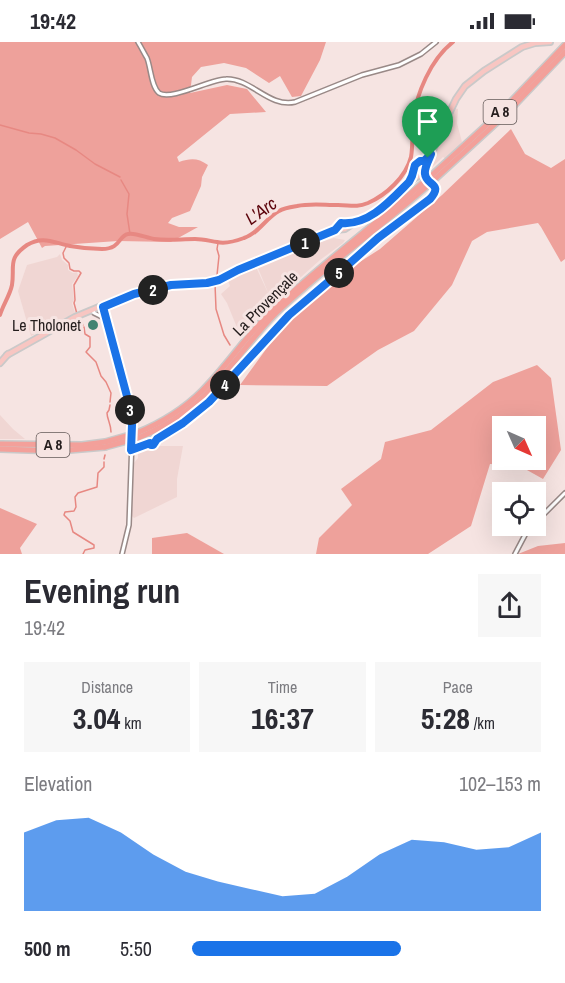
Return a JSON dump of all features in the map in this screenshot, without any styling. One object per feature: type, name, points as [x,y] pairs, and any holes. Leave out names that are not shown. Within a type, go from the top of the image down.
[{"type":"highway","name":"La Provençale","points":[[0,449],[58,451],[105,445],[163,426],[191,408],[215,385],[275,315],[298,293],[401,209],[426,176],[504,109],[565,45]]},
{"type":"highway","name":"La Provençale","points":[[426,176],[507,113],[565,52]]},
{"type":"highway","name":"La Provençale","points":[[0,444],[105,445]]},
{"type":"main road","points":[[426,176],[427,159],[456,99],[465,86],[505,57],[522,48],[535,43],[550,42]]},
{"type":"main road","points":[[409,182],[417,162],[427,159]]},
{"type":"main road","points":[[413,171],[426,176]]},
{"type":"main road","points":[[0,363],[14,349],[102,305],[171,285],[219,280],[238,270],[364,219],[376,212],[409,182],[426,176]]},
{"type":"main road","points":[[77,316],[93,311],[102,305]]},
{"type":"street","points":[[138,42],[147,58],[160,94],[173,94],[215,81],[231,79],[284,103],[292,103],[359,76],[399,65],[421,54],[436,42]]},
{"type":"street","points":[[131,450],[152,442],[196,413],[289,315],[378,238],[430,199],[435,188],[426,176]]},
{"type":"street","points":[[102,305],[131,412],[129,525],[122,554]]},
{"type":"street","points":[[93,311],[106,319]]},
{"type":"street","points":[[546,511],[565,493]]},
{"type":"street","points":[[514,554],[524,536]]},
{"type":"shaded area","points":[[0,42],[326,42],[320,60],[301,96],[292,97],[280,76],[269,83],[246,68],[224,63],[201,67],[192,77],[190,93],[227,85],[247,89],[266,112],[230,114],[177,157],[179,162],[194,159],[208,165],[190,211],[172,218],[168,223],[179,227],[198,227],[171,242],[118,241],[42,248],[28,222],[0,239]]},
{"type":"shaded area","points":[[454,108],[458,109],[457,123],[462,142],[446,159],[443,157],[430,169],[428,167]]},
{"type":"shaded area","points":[[511,129],[525,154],[551,168],[565,159],[565,259],[561,262],[538,223],[487,232],[472,241],[452,285],[414,331],[378,350],[327,386],[240,385],[288,319],[327,283],[380,249],[442,195]]},
{"type":"shaded area","points":[[334,238],[345,240],[273,302],[270,298],[242,334],[238,330],[221,294],[230,286],[227,278],[255,265],[269,295],[258,268]]},
{"type":"shaded area","points":[[60,254],[62,260],[68,265],[68,270],[73,273],[77,272],[78,276],[72,284],[74,300],[72,303],[75,313],[31,336],[18,291],[27,265],[57,257]]},
{"type":"shaded area","points":[[537,365],[551,378],[561,450],[543,479],[527,470],[546,470],[546,416],[492,416],[492,464],[490,464],[471,526],[428,554],[316,554],[319,538],[352,505],[341,489],[381,459],[385,442],[431,430],[493,382]]},
{"type":"shaded area","points":[[0,415],[13,429],[25,439],[0,439]]},
{"type":"shaded area","points":[[157,446],[183,446],[177,479],[177,497],[134,518],[131,515],[134,463],[138,458],[138,450]]},
{"type":"shaded area","points":[[0,508],[37,524],[20,548],[22,554],[0,554]]},
{"type":"shaded area","points":[[187,533],[224,554],[152,554],[152,538]]},
{"type":"shaded area","points":[[565,543],[565,554],[518,554],[538,546]]},
{"type":"waterway","name":"L'Arc","points":[[0,315],[12,285],[14,259],[21,250],[33,242],[48,241],[74,247],[102,249],[113,247],[125,235],[137,234],[159,240],[198,239],[220,243],[249,236],[274,214],[285,208],[312,204],[356,206],[375,200],[405,172],[412,153],[413,121],[421,89],[431,67],[453,42]]},
{"type":"waterway","points":[[0,125],[55,138],[120,177]]},
{"type":"waterway","points":[[121,180],[129,194],[127,214],[130,234]]},
{"type":"waterway","points":[[217,275],[218,243]]},
{"type":"waterway","points":[[67,245],[63,253],[64,258],[69,263],[70,269],[81,273],[74,285],[74,303],[77,314]]},
{"type":"waterway","points":[[215,284],[216,309],[224,335],[230,345]]},
{"type":"waterway","points":[[80,318],[83,325]]},
{"type":"waterway","points":[[84,327],[85,334],[90,337],[90,347],[86,352],[96,362],[106,382],[111,393],[110,402]]},
{"type":"waterway","points":[[110,405],[107,413],[111,432]]},
{"type":"waterway","points":[[104,459],[105,455]]},
{"type":"waterway","points":[[83,554],[85,550],[94,548],[94,545],[73,532],[70,521],[64,515],[65,512],[74,511],[75,497],[78,493],[97,487],[98,473],[104,467],[104,462]]},
{"type":"place","name":"Le Tholonet","points":[[93,325]]},
{"type":"route","points":[[431,154],[424,172],[435,188],[430,199],[378,238],[289,315],[196,413],[157,439],[153,445],[150,443],[131,450],[132,425],[128,400],[103,307],[106,304],[123,297],[171,285],[219,280],[335,230],[343,222],[354,223],[364,219],[395,196],[409,182],[417,162],[428,158],[431,154]]}]
